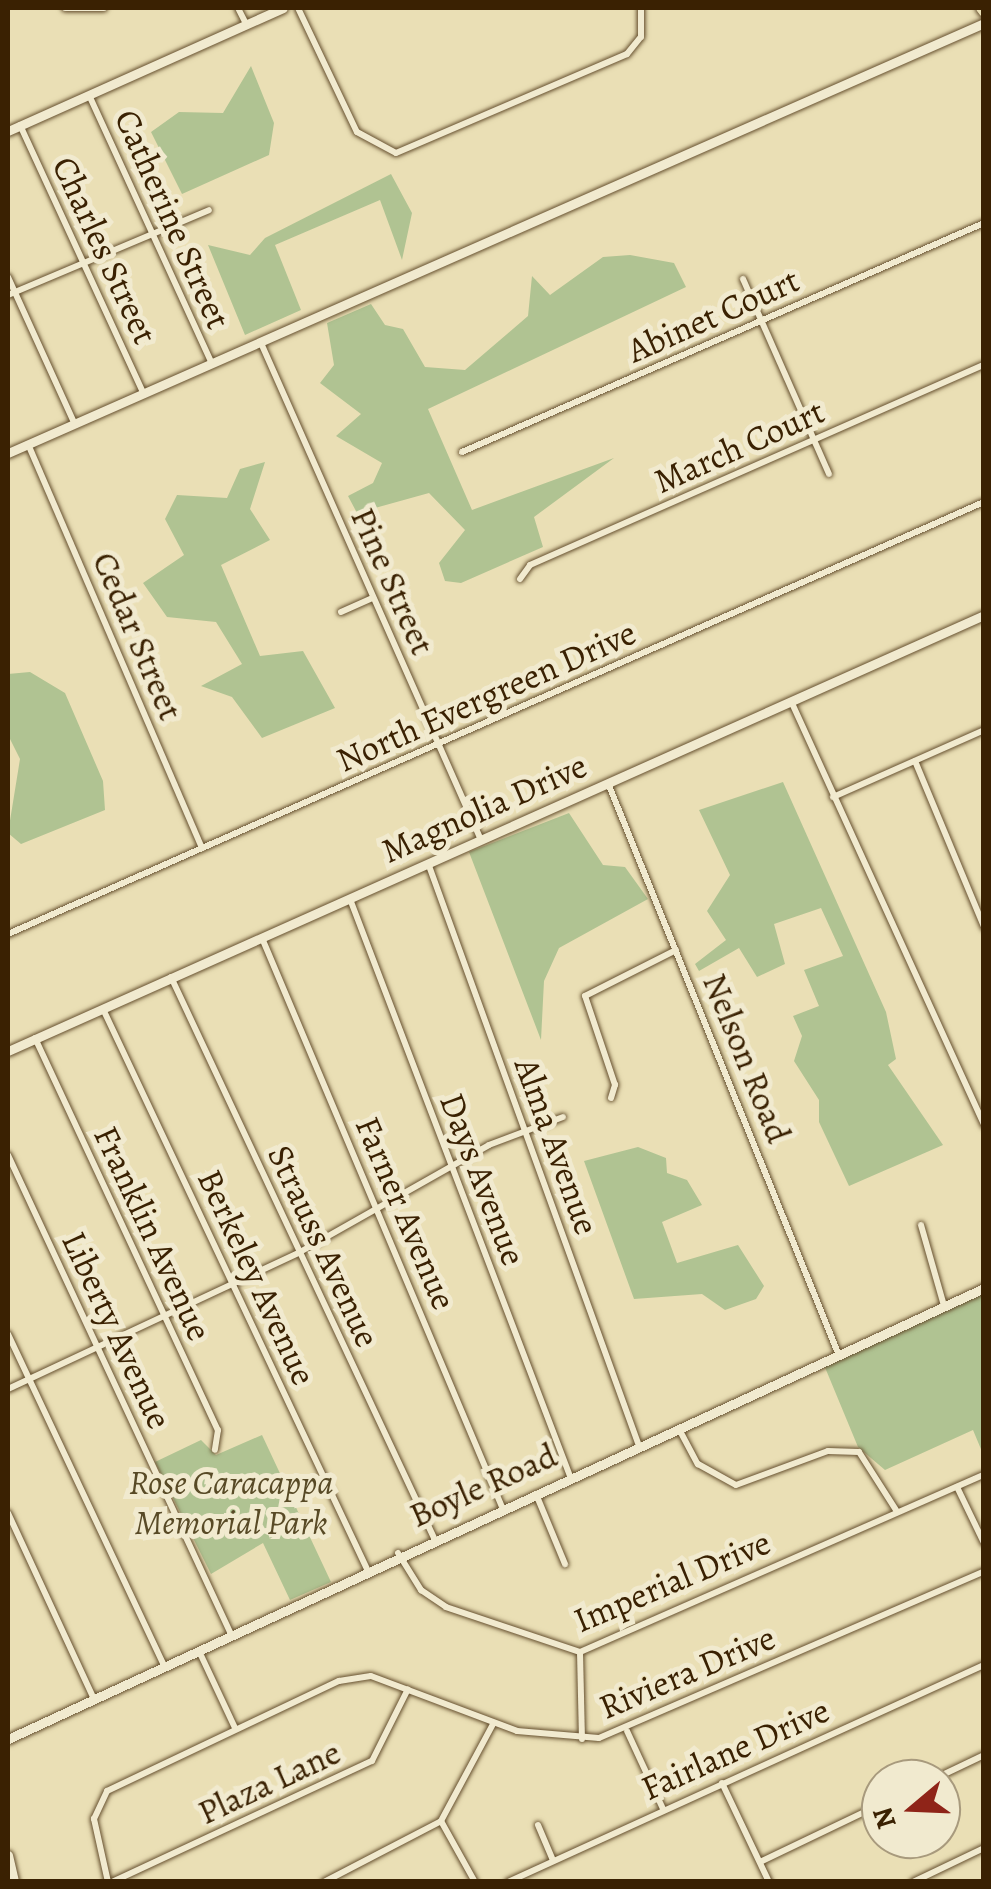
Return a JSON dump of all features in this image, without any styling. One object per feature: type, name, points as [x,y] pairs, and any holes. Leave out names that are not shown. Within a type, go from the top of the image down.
[{"type":"street","points":[[66,8],[104,8]]},
{"type":"street","points":[[238,8],[246,24]]},
{"type":"street","points":[[8,131],[283,8]]},
{"type":"street","points":[[298,8],[357,132],[396,153],[627,54],[641,37],[641,8]]},
{"type":"street","points":[[8,453],[984,24]]},
{"type":"street","name":"Catherine Street","points":[[89,95],[212,364]]},
{"type":"street","name":"Charles Street","points":[[20,126],[144,395]]},
{"type":"street","points":[[11,294],[151,230],[210,210]]},
{"type":"street","name":"Abinet Court","points":[[462,452],[984,223]]},
{"type":"street","points":[[8,277],[11,294],[75,425]]},
{"type":"street","points":[[743,280],[829,474]]},
{"type":"street","name":"Pine Street","points":[[260,343],[480,840]]},
{"type":"street","name":"March Court","points":[[520,579],[530,565],[984,365]]},
{"type":"street","name":"Cedar Street","points":[[28,444],[202,848]]},
{"type":"street","name":"North Evergreen Drive","points":[[8,934],[984,502]]},
{"type":"street","points":[[341,612],[373,598]]},
{"type":"street","name":"Magnolia Drive","points":[[8,1051],[984,615]]},
{"type":"street","points":[[791,701],[984,1125]]},
{"type":"street","points":[[833,796],[984,730]]},
{"type":"street","points":[[915,762],[984,927]]},
{"type":"street","name":"Nelson Road","points":[[608,783],[838,1353]]},
{"type":"street","name":"Alma Avenue","points":[[428,863],[639,1446]]},
{"type":"street","name":"Days Avenue","points":[[350,899],[570,1476]]},
{"type":"street","name":"Farner Avenue","points":[[262,938],[502,1507]]},
{"type":"street","points":[[611,1098],[615,1085],[585,996],[676,950]]},
{"type":"street","name":"Strauss Avenue","points":[[170,976],[434,1538]]},
{"type":"street","name":"Berkeley Avenue","points":[[102,1007],[366,1569]]},
{"type":"street","name":"Franklin Avenue","points":[[35,1038],[218,1430],[216,1450]]},
{"type":"street","points":[[8,1389],[300,1252],[451,1166],[563,1117]]},
{"type":"street","name":"Liberty Avenue","points":[[8,1155],[232,1634]]},
{"type":"street","points":[[920,1225],[944,1306]]},
{"type":"street","name":"Boyle Road","points":[[8,1740],[398,1553],[984,1288]]},
{"type":"street","points":[[8,1334],[164,1666]]},
{"type":"street","points":[[679,1429],[698,1464],[736,1485],[828,1451],[859,1452],[896,1510]]},
{"type":"street","name":"Imperial Drive","points":[[398,1553],[420,1590],[446,1607],[580,1652],[896,1510],[984,1475]]},
{"type":"street","points":[[957,1486],[984,1543]]},
{"type":"street","points":[[536,1492],[565,1564]]},
{"type":"street","points":[[8,1514],[93,1697]]},
{"type":"street","name":"Riviera Drive","points":[[110,1882],[94,1818],[100,1797],[236,1728],[356,1676],[408,1689],[493,1724],[582,1739],[627,1731],[984,1571]]},
{"type":"street","points":[[198,1651],[236,1728]]},
{"type":"street","points":[[580,1652],[582,1739]]},
{"type":"street","name":"Fairlane Drive","points":[[508,1882],[984,1665]]},
{"type":"street","name":"Plaza Lane","points":[[110,1882],[372,1761],[408,1689]]},
{"type":"street","points":[[328,1881],[441,1821],[493,1724]]},
{"type":"street","points":[[8,1730],[22,1732]]},
{"type":"street","points":[[627,1731],[663,1809]]},
{"type":"street","points":[[961,1766],[984,1755]]},
{"type":"street","points":[[722,1784],[769,1882]]},
{"type":"street","points":[[760,1862],[861,1814]]},
{"type":"street","points":[[441,1821],[475,1882]]},
{"type":"street","points":[[538,1824],[553,1860]]},
{"type":"street","points":[[912,1882],[984,1848]]},
{"type":"street","points":[[8,1855],[14,1882]]},
{"type":"green space","points":[[251,66],[274,123],[269,155],[182,194],[151,132],[179,112],[223,113]]},
{"type":"green space","points":[[391,174],[412,213],[402,260],[380,200],[275,245],[301,310],[245,335],[208,245],[250,255],[265,238]]},
{"type":"green space","points":[[630,255],[674,263],[686,287],[428,409],[472,510],[614,458],[534,517],[543,547],[461,583],[445,581],[439,563],[465,530],[429,493],[357,513],[348,496],[373,483],[382,463],[336,436],[361,414],[320,383],[334,365],[327,323],[371,304],[385,325],[403,329],[425,367],[465,370],[528,316],[532,276],[550,295],[603,257]]},
{"type":"green space","points":[[265,462],[250,509],[270,540],[221,565],[260,656],[303,651],[335,708],[262,738],[232,697],[201,686],[242,664],[216,622],[167,617],[143,583],[184,555],[165,519],[177,495],[227,498],[240,469]]},
{"type":"green space","points":[[30,672],[65,693],[103,781],[105,810],[21,844],[8,833],[20,759],[8,735],[8,674]]},
{"type":"green space","points":[[783,782],[886,1012],[896,1059],[888,1065],[943,1145],[849,1186],[819,1122],[819,1100],[794,1061],[802,1036],[793,1016],[819,1006],[804,970],[843,956],[821,908],[774,924],[785,964],[757,977],[739,948],[699,971],[695,964],[726,940],[707,911],[730,875],[699,810]]},
{"type":"green space","points":[[569,813],[603,865],[625,867],[648,899],[559,948],[544,981],[541,1040],[469,852]]},
{"type":"green space","points":[[638,1147],[666,1158],[667,1173],[687,1180],[702,1205],[662,1222],[677,1263],[738,1245],[764,1286],[756,1299],[725,1310],[702,1294],[634,1299],[584,1161]]},
{"type":"green space","points":[[983,1294],[983,1454],[973,1430],[885,1470],[858,1447],[824,1365]]},
{"type":"green space","name":"Rose Caracappa Memorial Park","points":[[262,1435],[331,1582],[290,1600],[263,1543],[211,1574],[155,1462],[201,1440],[216,1455]]}]
